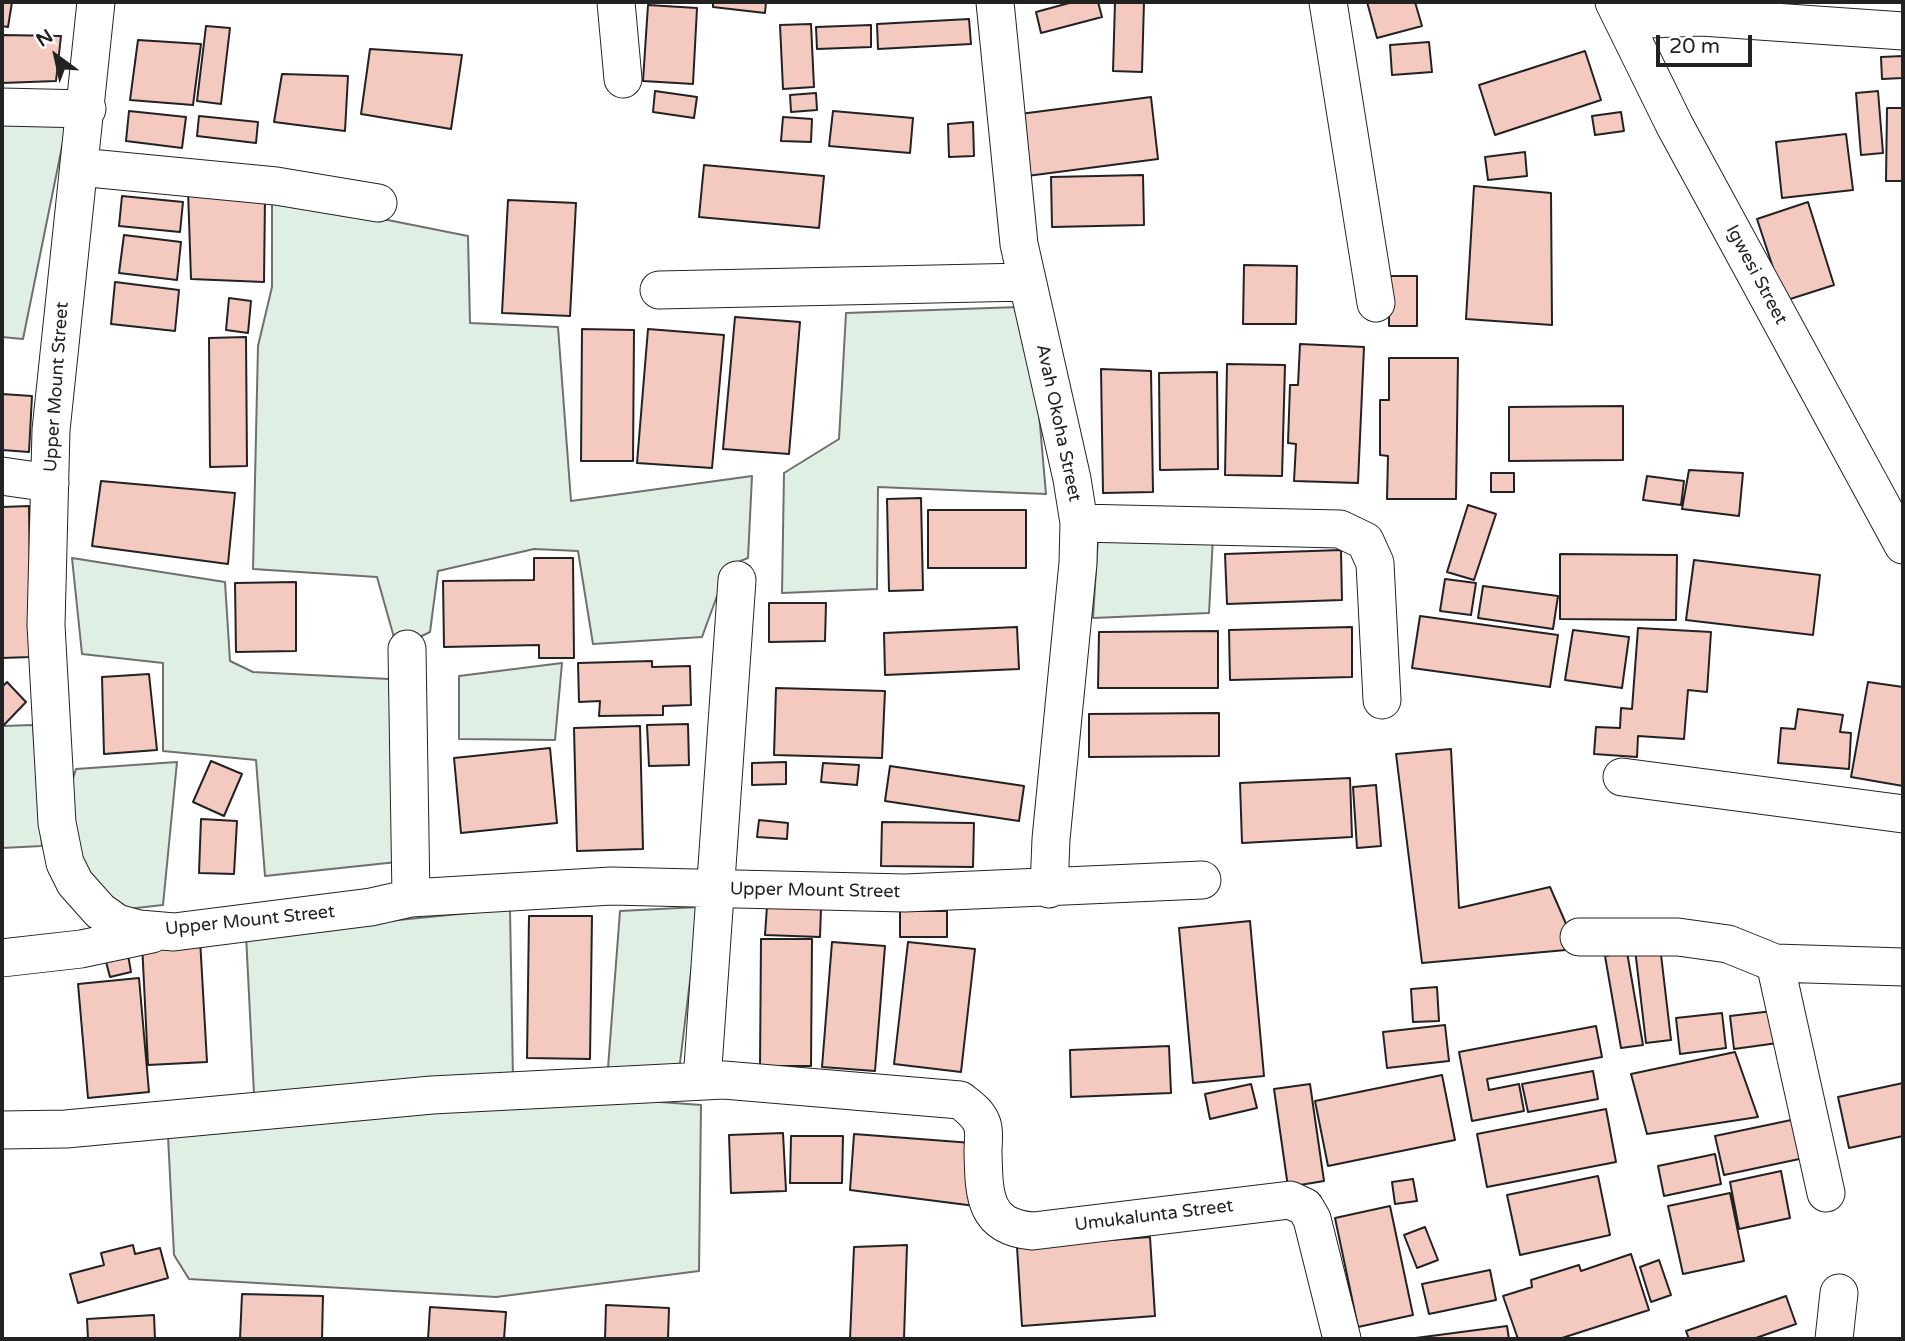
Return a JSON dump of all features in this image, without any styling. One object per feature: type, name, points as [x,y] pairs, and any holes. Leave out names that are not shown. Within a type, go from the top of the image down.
[{"type":"street","name":"Upper Mount Street","points":[[96,2],[87,109],[63,302],[50,483],[46,625],[57,823],[65,863],[86,899],[117,923],[139,929],[174,932],[371,907],[411,898],[611,886],[905,894],[1202,880]]},
{"type":"street","points":[[616,2],[623,79]]},
{"type":"street","name":"Avah Okoha Street","points":[[995,2],[1014,206],[1026,282],[1072,479],[1079,523],[1078,563],[1051,839],[1049,889]]},
{"type":"street","points":[[1328,2],[1376,303]]},
{"type":"street","points":[[1619,11],[1903,31]]},
{"type":"street","name":"Igwesi Street","points":[[1619,11],[1675,126],[1903,545]]},
{"type":"street","points":[[2,107],[87,109]]},
{"type":"street","points":[[79,167],[276,186],[378,204]]},
{"type":"street","points":[[659,290],[1026,282]]},
{"type":"street","points":[[2,476],[50,483]]},
{"type":"street","points":[[1079,523],[1340,529],[1365,541],[1375,563],[1382,701]]},
{"type":"street","points":[[2,1130],[66,1129],[432,1095],[702,1081],[737,580]]},
{"type":"street","points":[[407,649],[411,898]]},
{"type":"street","points":[[1622,778],[1903,814]]},
{"type":"street","points":[[2,958],[81,949],[134,935],[174,932]]},
{"type":"street","points":[[1579,937],[1678,937],[1728,944],[1775,963],[1903,967]]},
{"type":"street","points":[[1775,963],[1826,1193]]},
{"type":"street","name":"Umukalunta Street","points":[[702,1081],[724,1080],[960,1100],[974,1111],[982,1125],[987,1194],[999,1222],[1012,1229],[1033,1230],[1290,1200],[1305,1207],[1312,1219],[1342,1339]]},
{"type":"street","points":[[1833,1339],[1839,1293]]},
{"type":"green space","points":[[2,118],[67,122],[23,339],[2,337]]},
{"type":"green space","points":[[272,197],[468,236],[470,323],[558,327],[571,501],[752,476],[748,558],[728,566],[702,637],[593,644],[578,551],[534,549],[438,571],[430,632],[397,648],[377,577],[253,569],[258,346],[272,287]]},
{"type":"green space","points":[[1019,307],[1036,379],[1046,494],[878,487],[877,589],[782,593],[784,473],[839,439],[846,313]]},
{"type":"green space","points":[[1098,537],[1213,537],[1209,613],[1093,618]]},
{"type":"green space","points":[[72,558],[225,582],[230,661],[253,672],[389,679],[397,862],[265,876],[256,760],[163,751],[163,663],[82,654]]},
{"type":"green space","points":[[562,663],[555,740],[459,739],[459,676]]},
{"type":"green space","points":[[33,725],[42,846],[2,848],[2,726]]},
{"type":"green space","points":[[177,762],[163,905],[118,910],[83,874],[68,794],[76,769]]},
{"type":"green space","points":[[699,907],[679,1071],[608,1068],[620,911]]},
{"type":"green space","points":[[510,909],[513,1079],[254,1094],[246,935]]},
{"type":"green space","points":[[606,1098],[701,1105],[699,1271],[496,1297],[189,1279],[174,1255],[168,1136]]},
{"type":"building","points":[[2,2],[12,2],[8,27],[2,26]]},
{"type":"building","points":[[713,2],[766,2],[765,13],[713,7]]},
{"type":"building","points":[[1073,2],[1098,2],[1102,17],[1041,33],[1036,12]]},
{"type":"building","points":[[1115,2],[1144,2],[1142,72],[1113,71]]},
{"type":"building","points":[[1367,2],[1415,2],[1422,26],[1377,38]]},
{"type":"building","points":[[648,5],[697,8],[693,84],[643,81]]},
{"type":"building","points":[[969,19],[971,44],[878,49],[877,24]]},
{"type":"building","points":[[811,24],[814,87],[783,89],[780,25]]},
{"type":"building","points":[[871,25],[871,47],[817,49],[816,27]]},
{"type":"building","points":[[206,26],[230,28],[221,104],[197,101]]},
{"type":"building","points":[[2,35],[61,36],[56,81],[2,83]]},
{"type":"building","points":[[138,40],[201,44],[193,105],[130,100]]},
{"type":"building","points":[[1429,42],[1432,72],[1392,75],[1390,45]]},
{"type":"building","points":[[370,49],[462,55],[451,129],[361,114]]},
{"type":"building","points":[[1585,51],[1601,100],[1495,135],[1479,85]]},
{"type":"building","points":[[1903,56],[1903,78],[1882,79],[1881,57]]},
{"type":"building","points":[[282,74],[348,76],[345,131],[274,122]]},
{"type":"building","points":[[655,91],[697,97],[694,118],[653,112]]},
{"type":"building","points":[[1878,91],[1883,153],[1861,155],[1856,93]]},
{"type":"building","points":[[816,93],[817,110],[791,112],[790,95]]},
{"type":"building","points":[[1151,97],[1158,159],[1027,176],[1020,114]]},
{"type":"building","points":[[1887,108],[1903,108],[1903,181],[1886,181]]},
{"type":"building","points":[[129,111],[186,117],[182,148],[126,141]]},
{"type":"building","points":[[833,111],[913,118],[910,153],[829,146]]},
{"type":"building","points":[[1621,112],[1624,131],[1595,135],[1592,116]]},
{"type":"building","points":[[199,116],[258,122],[256,143],[197,136]]},
{"type":"building","points":[[783,117],[812,119],[811,142],[781,141]]},
{"type":"building","points":[[973,122],[974,156],[949,157],[948,124]]},
{"type":"building","points":[[1846,134],[1853,190],[1782,198],[1776,142]]},
{"type":"building","points":[[1525,152],[1527,176],[1488,180],[1485,157]]},
{"type":"building","points":[[704,165],[824,176],[819,228],[699,217]]},
{"type":"building","points":[[1143,175],[1144,225],[1052,227],[1051,177]]},
{"type":"building","points":[[1474,186],[1551,193],[1552,325],[1466,319]]},
{"type":"building","points":[[188,190],[265,197],[264,282],[191,279]]},
{"type":"building","points":[[122,196],[183,202],[180,232],[119,226]]},
{"type":"building","points":[[508,200],[576,203],[570,316],[502,313]]},
{"type":"building","points":[[1808,202],[1834,285],[1784,301],[1757,219]]},
{"type":"building","points":[[124,235],[181,242],[177,280],[119,273]]},
{"type":"building","points":[[1244,265],[1297,266],[1296,324],[1243,324]]},
{"type":"building","points":[[1389,276],[1417,276],[1417,326],[1389,326]]},
{"type":"building","points":[[115,282],[179,290],[175,331],[111,324]]},
{"type":"building","points":[[229,298],[251,301],[248,333],[226,330]]},
{"type":"building","points":[[735,317],[800,322],[789,454],[723,449]]},
{"type":"building","points":[[582,329],[634,330],[633,461],[581,461]]},
{"type":"building","points":[[648,329],[724,335],[712,468],[637,463]]},
{"type":"building","points":[[246,337],[247,466],[210,467],[209,338]]},
{"type":"building","points":[[1300,344],[1364,347],[1358,483],[1294,481],[1296,444],[1288,443],[1290,385],[1298,385]]},
{"type":"building","points":[[1389,358],[1458,358],[1456,499],[1387,499],[1388,456],[1380,455],[1380,400],[1389,400]]},
{"type":"building","points":[[1227,364],[1285,365],[1282,476],[1225,475]]},
{"type":"building","points":[[1101,369],[1151,371],[1153,492],[1103,493]]},
{"type":"building","points":[[1217,372],[1218,469],[1160,470],[1159,373]]},
{"type":"building","points":[[2,394],[32,396],[29,452],[2,450]]},
{"type":"building","points":[[1623,406],[1623,460],[1509,461],[1509,407]]},
{"type":"building","points":[[1689,470],[1743,473],[1739,516],[1682,509]]},
{"type":"building","points":[[1491,473],[1514,473],[1514,492],[1491,492]]},
{"type":"building","points":[[1647,476],[1684,481],[1681,505],[1643,500]]},
{"type":"building","points":[[101,481],[235,493],[228,564],[92,546]]},
{"type":"building","points":[[921,498],[923,590],[889,591],[887,499]]},
{"type":"building","points":[[1468,505],[1496,514],[1474,580],[1447,572]]},
{"type":"building","points":[[29,506],[31,657],[2,658],[2,507]]},
{"type":"building","points":[[928,510],[1026,510],[1026,568],[928,568]]},
{"type":"building","points":[[1341,550],[1342,600],[1227,604],[1225,554]]},
{"type":"building","points":[[1560,554],[1677,555],[1676,620],[1560,619]]},
{"type":"building","points":[[534,558],[573,558],[574,658],[539,658],[539,645],[444,647],[443,581],[534,580]]},
{"type":"building","points":[[1694,560],[1820,575],[1813,635],[1686,620]]},
{"type":"building","points":[[1445,579],[1476,583],[1471,615],[1440,611]]},
{"type":"building","points":[[296,582],[296,651],[236,652],[235,583]]},
{"type":"building","points":[[1483,586],[1558,596],[1553,629],[1478,618]]},
{"type":"building","points":[[769,603],[826,603],[825,641],[769,642]]},
{"type":"building","points":[[1420,616],[1558,635],[1550,687],[1412,668]]},
{"type":"building","points":[[1017,627],[1019,669],[885,675],[884,633]]},
{"type":"building","points":[[1352,627],[1352,677],[1230,680],[1229,630]]},
{"type":"building","points":[[1638,628],[1711,632],[1707,692],[1688,690],[1684,739],[1638,736],[1637,757],[1594,754],[1596,727],[1620,728],[1621,708],[1632,709]]},
{"type":"building","points":[[1573,630],[1629,637],[1622,688],[1565,680]]},
{"type":"building","points":[[1218,631],[1218,688],[1098,688],[1099,632]]},
{"type":"building","points":[[652,661],[652,667],[690,666],[691,705],[663,706],[663,715],[599,716],[600,701],[579,702],[578,663]]},
{"type":"building","points":[[149,674],[157,750],[104,754],[102,677]]},
{"type":"building","points":[[7,682],[26,702],[2,727],[2,687]]},
{"type":"building","points":[[1868,682],[1903,687],[1903,786],[1851,777]]},
{"type":"building","points":[[776,688],[885,691],[882,758],[774,755]]},
{"type":"building","points":[[1798,709],[1843,715],[1840,732],[1851,733],[1849,769],[1778,763],[1781,728],[1795,729]]},
{"type":"building","points":[[1219,713],[1219,756],[1089,757],[1089,714]]},
{"type":"building","points":[[688,724],[689,765],[649,766],[647,725]]},
{"type":"building","points":[[640,726],[643,849],[577,851],[574,728]]},
{"type":"building","points":[[550,748],[557,823],[461,833],[454,758]]},
{"type":"building","points":[[1451,749],[1459,908],[1550,887],[1577,949],[1422,963],[1396,754]]},
{"type":"building","points":[[211,761],[242,774],[224,816],[193,802]]},
{"type":"building","points":[[786,762],[786,784],[752,785],[752,763]]},
{"type":"building","points":[[823,763],[859,765],[857,785],[821,782]]},
{"type":"building","points":[[890,766],[1024,786],[1019,821],[885,801]]},
{"type":"building","points":[[1350,778],[1352,837],[1242,843],[1240,783]]},
{"type":"building","points":[[1376,785],[1381,846],[1357,848],[1353,787]]},
{"type":"building","points":[[201,819],[237,821],[234,874],[199,873]]},
{"type":"building","points":[[759,820],[788,823],[787,839],[757,837]]},
{"type":"building","points":[[882,822],[974,823],[973,867],[881,866]]},
{"type":"building","points":[[767,906],[821,909],[820,937],[765,935]]},
{"type":"building","points":[[900,911],[947,911],[947,937],[900,937]]},
{"type":"building","points":[[529,916],[592,916],[590,1059],[527,1058]]},
{"type":"building","points":[[1250,921],[1264,1076],[1193,1083],[1179,928]]},
{"type":"building","points":[[200,939],[207,1062],[148,1065],[142,943]]},
{"type":"building","points":[[761,939],[812,939],[811,1066],[760,1066]]},
{"type":"building","points":[[832,942],[885,946],[875,1071],[822,1067]]},
{"type":"building","points":[[908,942],[975,949],[961,1072],[894,1064]]},
{"type":"building","points":[[1660,946],[1671,1040],[1646,1043],[1635,949]]},
{"type":"building","points":[[127,949],[131,972],[110,977],[104,954]]},
{"type":"building","points":[[1627,952],[1643,1045],[1621,1048],[1605,956]]},
{"type":"building","points":[[139,978],[149,1092],[88,1098],[78,984]]},
{"type":"building","points":[[1437,987],[1439,1021],[1413,1022],[1411,989]]},
{"type":"building","points":[[1781,1010],[1785,1042],[1734,1049],[1730,1016]]},
{"type":"building","points":[[1722,1013],[1726,1048],[1680,1054],[1676,1018]]},
{"type":"building","points":[[1445,1025],[1449,1061],[1387,1068],[1383,1032]]},
{"type":"building","points":[[1596,1026],[1602,1057],[1487,1079],[1489,1090],[1519,1084],[1524,1111],[1472,1121],[1459,1052]]},
{"type":"building","points":[[1169,1046],[1171,1093],[1071,1097],[1070,1050]]},
{"type":"building","points":[[1735,1052],[1758,1117],[1647,1134],[1631,1074]]},
{"type":"building","points":[[1593,1071],[1598,1099],[1528,1112],[1522,1084]]},
{"type":"building","points":[[1442,1075],[1455,1140],[1328,1166],[1315,1101]]},
{"type":"building","points":[[1903,1083],[1903,1136],[1849,1148],[1838,1097]]},
{"type":"building","points":[[1251,1084],[1257,1108],[1210,1119],[1205,1094]]},
{"type":"building","points":[[1310,1084],[1324,1181],[1288,1187],[1274,1089]]},
{"type":"building","points":[[1606,1109],[1616,1162],[1487,1187],[1477,1134]]},
{"type":"building","points":[[1796,1119],[1804,1158],[1724,1175],[1715,1136]]},
{"type":"building","points":[[783,1133],[786,1191],[731,1193],[729,1135]]},
{"type":"building","points":[[854,1134],[972,1143],[983,1207],[850,1190]]},
{"type":"building","points":[[791,1136],[843,1136],[842,1183],[790,1183]]},
{"type":"building","points":[[1715,1154],[1721,1184],[1664,1196],[1658,1166]]},
{"type":"building","points":[[1781,1171],[1790,1218],[1739,1229],[1730,1182]]},
{"type":"building","points":[[1598,1176],[1610,1235],[1520,1255],[1507,1195]]},
{"type":"building","points":[[1413,1179],[1417,1201],[1395,1204],[1392,1182]]},
{"type":"building","points":[[1730,1193],[1744,1261],[1683,1274],[1668,1206]]},
{"type":"building","points":[[1390,1206],[1413,1315],[1358,1327],[1335,1218]]},
{"type":"building","points":[[1425,1227],[1438,1260],[1417,1268],[1404,1235]]},
{"type":"building","points":[[1150,1237],[1155,1316],[1022,1326],[1017,1247]]},
{"type":"building","points":[[133,1245],[135,1254],[160,1248],[168,1278],[78,1303],[70,1274],[104,1265],[101,1253]]},
{"type":"building","points":[[907,1245],[904,1339],[850,1339],[854,1247]]},
{"type":"building","points":[[1631,1254],[1649,1310],[1559,1339],[1518,1339],[1503,1296],[1532,1287],[1531,1280],[1579,1265],[1581,1271]]},
{"type":"building","points":[[1659,1260],[1671,1295],[1651,1302],[1640,1267]]},
{"type":"building","points":[[1490,1270],[1496,1300],[1429,1314],[1422,1284]]},
{"type":"building","points":[[242,1294],[323,1296],[322,1339],[240,1339]]},
{"type":"building","points":[[1786,1296],[1796,1324],[1753,1339],[1689,1339],[1686,1331]]},
{"type":"building","points":[[606,1305],[669,1308],[668,1339],[605,1339]]},
{"type":"building","points":[[430,1307],[506,1312],[504,1339],[428,1339]]},
{"type":"building","points":[[154,1315],[155,1339],[88,1339],[87,1319]]},
{"type":"building","points":[[1507,1326],[1509,1339],[1408,1339]]}]
